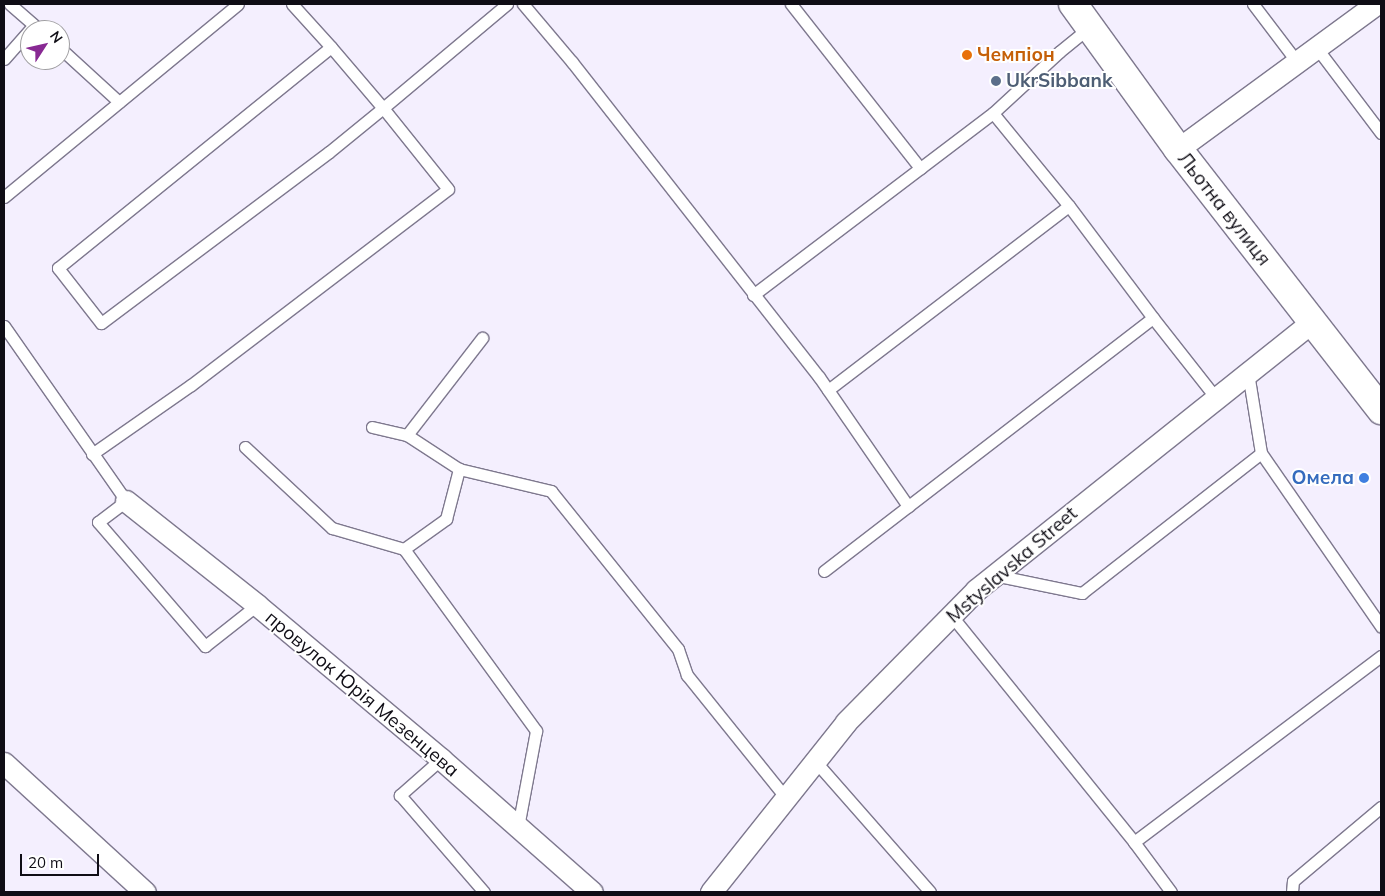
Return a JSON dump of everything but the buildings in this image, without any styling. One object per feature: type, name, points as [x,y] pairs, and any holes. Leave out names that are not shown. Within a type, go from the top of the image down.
[{"type":"street","name":"Льотна вулиця","points":[[1073,4],[1178,149],[1381,410]]},
{"type":"street","points":[[1178,149],[1316,48],[1369,6]]},
{"type":"street","name":"Mstyslavska Street","points":[[711,892],[846,722],[951,615],[994,575],[1312,322]]},
{"type":"street","name":"провулок Юрія Мезенцева","points":[[126,501],[257,606],[441,759],[592,892]]},
{"type":"street","points":[[4,763],[145,892]]},
{"type":"lane","points":[[10,4],[29,20]]},
{"type":"lane","points":[[4,197],[238,4]]},
{"type":"lane","points":[[92,454],[191,385],[448,189],[383,108],[292,4]]},
{"type":"lane","points":[[331,47],[58,268],[101,323],[329,152],[508,4]]},
{"type":"lane","points":[[523,4],[572,62],[828,390],[908,506]]},
{"type":"lane","points":[[791,4],[920,168]]},
{"type":"lane","points":[[1253,4],[1297,62]]},
{"type":"lane","points":[[753,295],[993,114],[1059,52],[1090,27]]},
{"type":"lane","points":[[4,58],[20,43]]},
{"type":"lane","points":[[1316,48],[1381,133]]},
{"type":"lane","points":[[70,57],[119,102]]},
{"type":"lane","points":[[993,114],[1069,206],[1216,398]]},
{"type":"lane","points":[[828,390],[1069,206]]},
{"type":"lane","points":[[824,571],[1153,318]]},
{"type":"lane","points":[[4,326],[126,501],[98,522],[205,646],[257,606]]},
{"type":"lane","points":[[408,435],[482,338]]},
{"type":"lane","points":[[1248,373],[1261,453],[1379,619]]},
{"type":"lane","points":[[372,427],[408,435],[459,469],[551,491],[678,649],[687,675],[786,798]]},
{"type":"lane","points":[[245,447],[332,528],[404,549],[536,731],[518,827]]},
{"type":"lane","points":[[994,575],[1082,594],[1261,453]]},
{"type":"lane","points":[[404,549],[446,519],[459,469]]},
{"type":"lane","points":[[951,615],[1134,842],[1171,892]]},
{"type":"lane","points":[[1134,842],[1381,656]]},
{"type":"lane","points":[[441,759],[400,795],[484,892]]},
{"type":"lane","points":[[815,761],[930,892]]},
{"type":"lane","points":[[1292,892],[1293,881],[1381,807]]},
{"type":"place","name":"Чемпіон","points":[[967,55]]},
{"type":"place","name":"UkrSibbank","points":[[996,81]]},
{"type":"place","name":"Омела","points":[[1364,478]]}]
